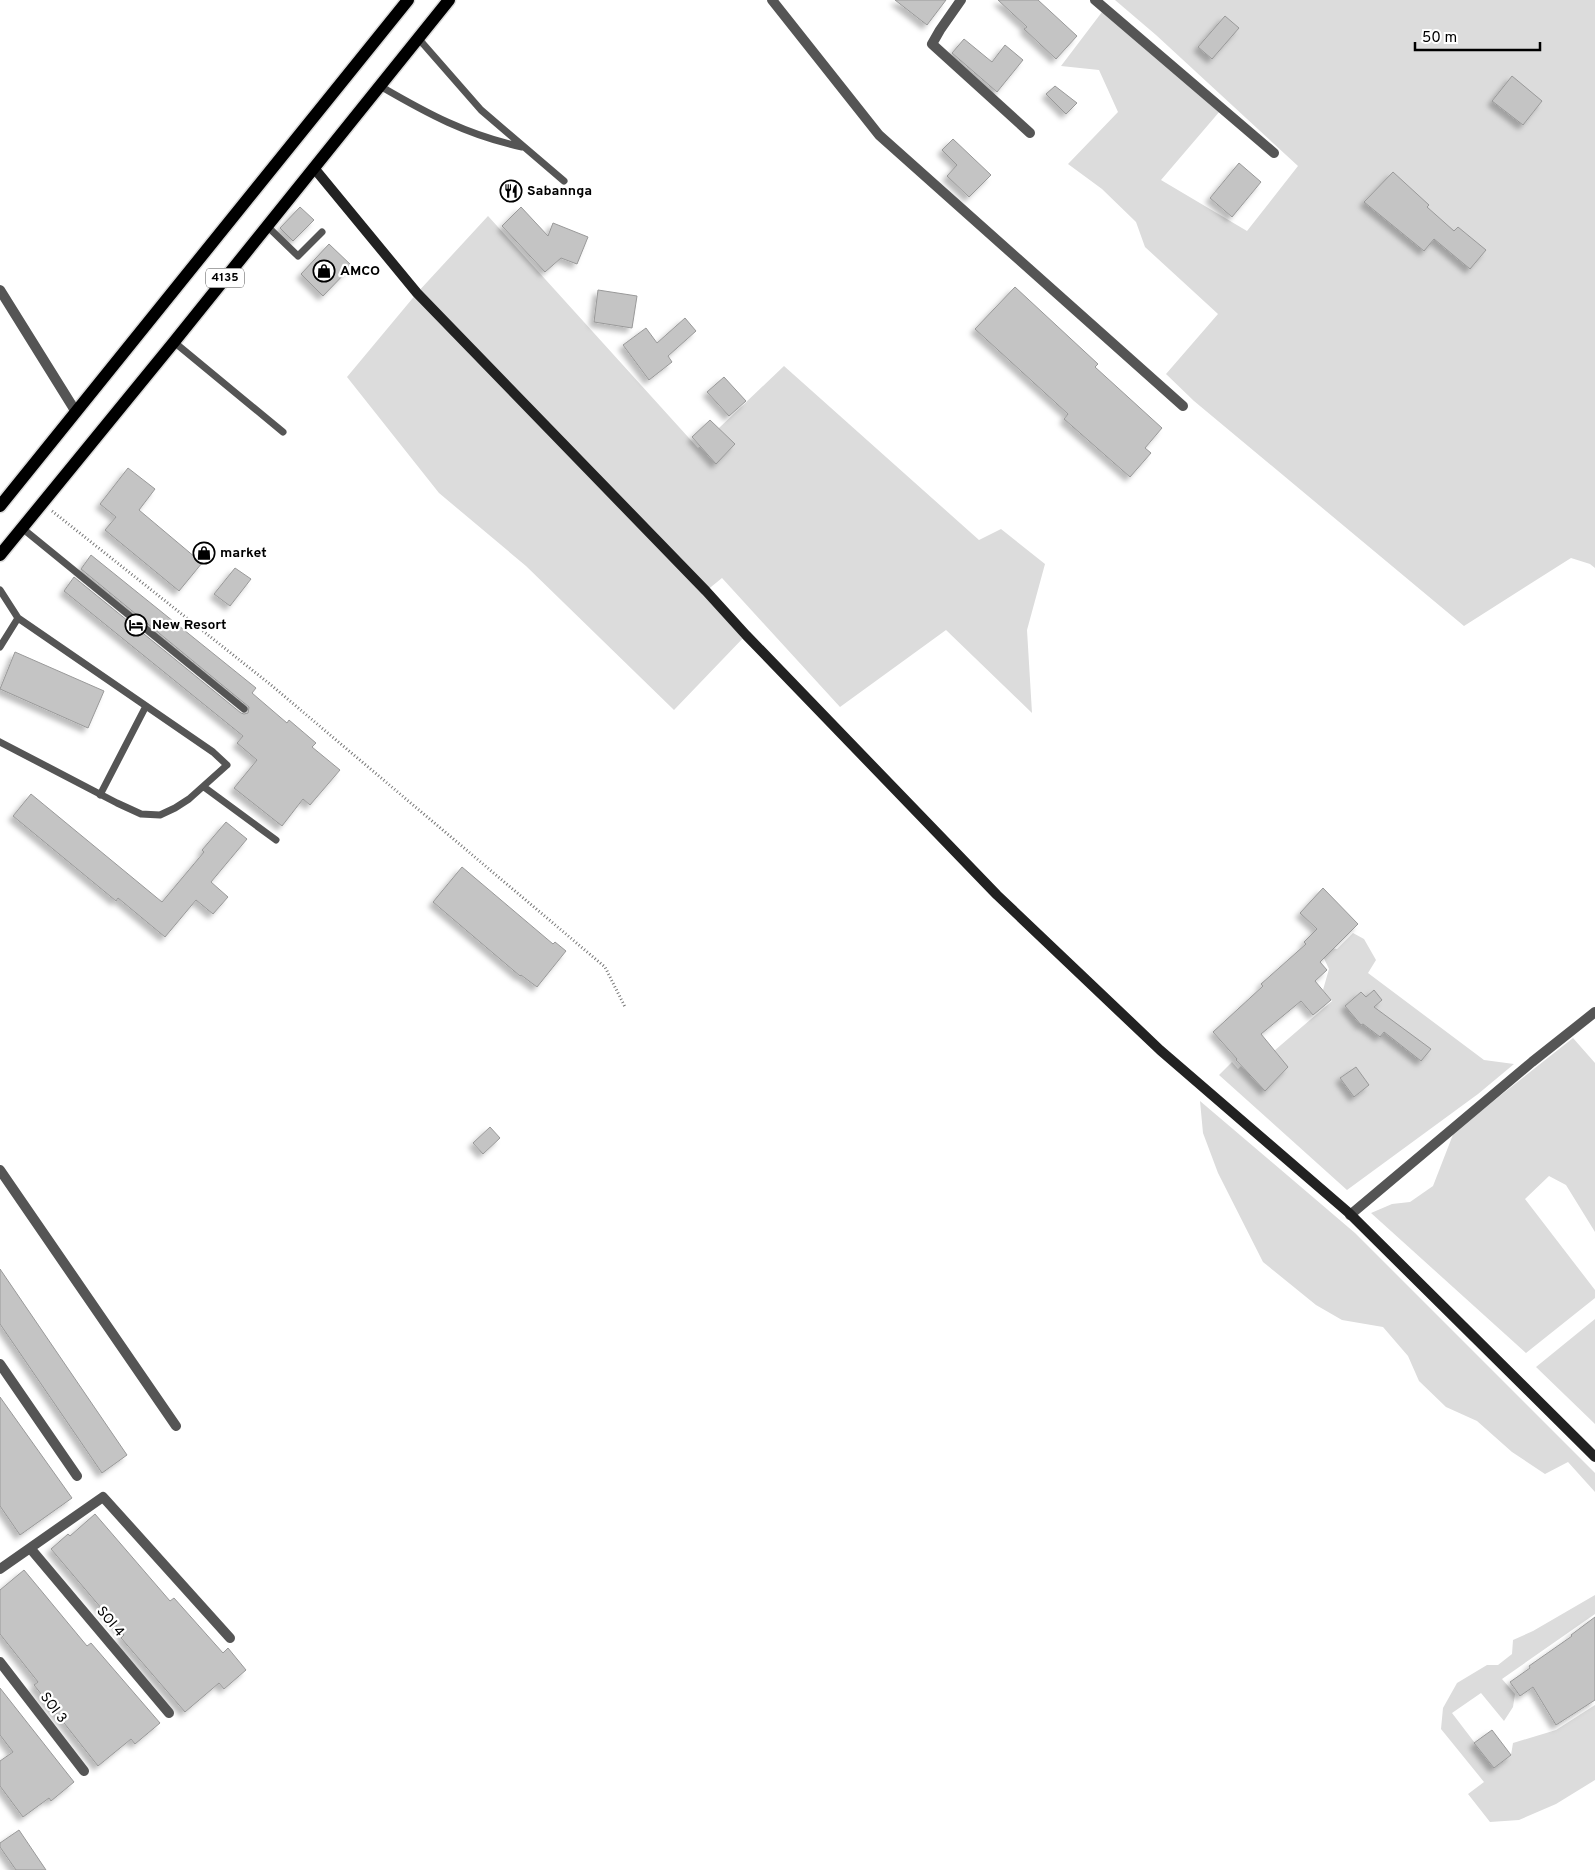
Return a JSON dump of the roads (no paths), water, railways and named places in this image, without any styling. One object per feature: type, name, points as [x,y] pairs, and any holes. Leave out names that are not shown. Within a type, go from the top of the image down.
[{"type":"main road","name":"4135","points":[[0,506],[408,0]]},
{"type":"main road","name":"4135","points":[[0,555],[449,0]]},
{"type":"street","points":[[772,0],[879,135],[1182,406]]},
{"type":"street","points":[[961,0],[932,44],[1030,133]]},
{"type":"street","points":[[1095,0],[1274,153]]},
{"type":"street","points":[[314,168],[417,293],[997,894],[1160,1050],[1350,1215],[1595,1457]]},
{"type":"street","points":[[0,290],[76,412]]},
{"type":"street","points":[[1350,1215],[1532,1062],[1595,1012]]},
{"type":"street","points":[[0,1170],[176,1426]]},
{"type":"street","points":[[0,1364],[78,1476]]},
{"type":"street","points":[[0,1569],[103,1497],[230,1638]]},
{"type":"street","name":"SOI 4","points":[[30,1548],[169,1713]]},
{"type":"street","name":"SOI 3","points":[[0,1662],[84,1771]]},
{"type":"lane","points":[[418,38],[481,110],[564,181]]},
{"type":"lane","points":[[380,86],[424,112],[462,130],[495,141],[525,148]]},
{"type":"lane","points":[[267,226],[298,256],[322,232]]},
{"type":"lane","points":[[174,342],[283,432]]},
{"type":"lane","points":[[22,528],[244,709]]},
{"type":"lane","points":[[0,590],[18,618],[213,752],[227,765],[204,787],[182,804],[160,815],[141,814],[100,795],[0,742]]},
{"type":"lane","points":[[0,647],[18,618]]},
{"type":"lane","points":[[100,795],[146,706]]},
{"type":"lane","points":[[204,787],[276,840]]},
{"type":"place","name":"Sabannga","points":[[511,191]]},
{"type":"place","name":"AMCO","points":[[324,271]]},
{"type":"place","name":"market","points":[[204,553]]},
{"type":"place","name":"New Resort","points":[[136,625]]}]
